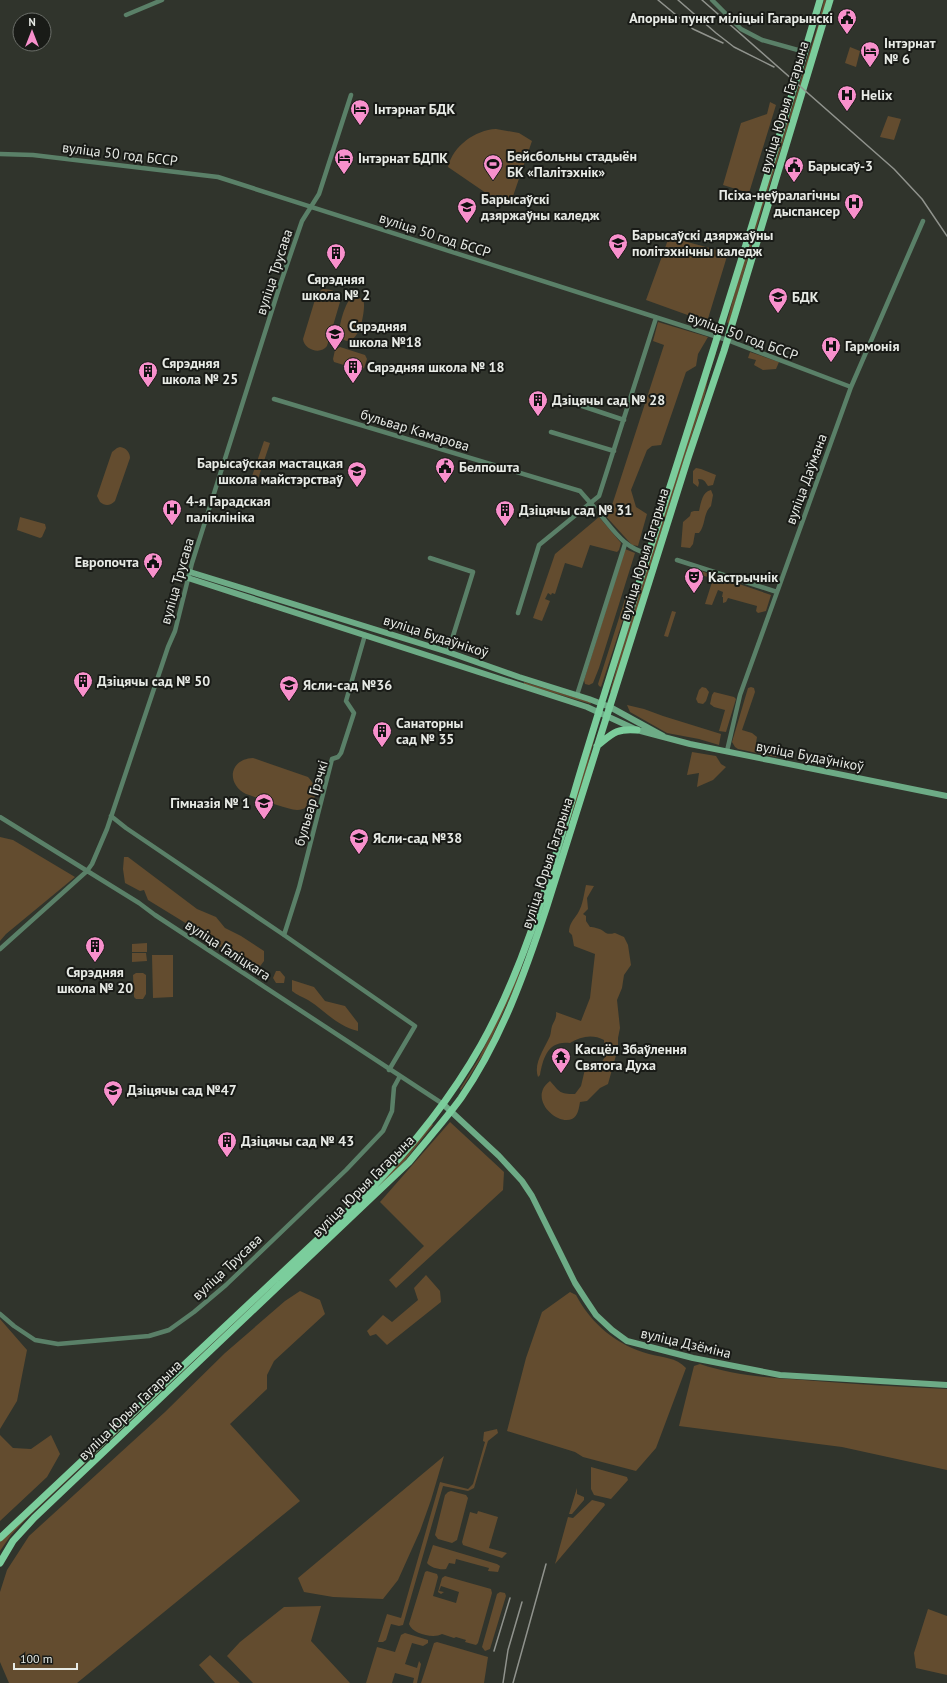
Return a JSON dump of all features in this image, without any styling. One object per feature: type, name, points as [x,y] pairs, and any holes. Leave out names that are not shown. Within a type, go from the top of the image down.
[{"type":"main road","name":"вуліца Юрыя Гагарына","points":[[0,1538],[367,1193],[417,1139],[443,1104],[481,1044],[506,994],[542,895],[598,712],[717,337],[820,0]]},
{"type":"main road","name":"вуліца Юрыя Гагарына","points":[[0,1563],[13,1541],[22,1531],[409,1162],[466,1090],[491,1048],[523,975],[547,906],[688,458],[727,340],[830,0]]},
{"type":"main road","name":"вуліца Будаўнікоў","points":[[189,575],[448,652],[576,695],[610,707],[668,739]]},
{"type":"main road","name":"вуліца Будаўнікоў","points":[[189,575],[328,624],[511,682],[598,712],[637,730],[668,739],[727,752],[947,796]]},
{"type":"main road","points":[[328,624],[330,616]]},
{"type":"main road","points":[[445,661],[448,652]]},
{"type":"main road","points":[[511,682],[512,674]]},
{"type":"main road","points":[[597,746],[615,732],[628,729],[637,730]]},
{"type":"main road","name":"вуліца Дзёміна","points":[[443,1104],[499,1156],[522,1181],[532,1196],[575,1283],[586,1300],[596,1315],[612,1330],[628,1341],[693,1358],[780,1375],[947,1385]]},
{"type":"street","points":[[126,15],[162,0]]},
{"type":"street","points":[[712,0],[741,29],[762,40],[805,52]]},
{"type":"street","name":"вуліца Трусава","points":[[2,948],[87,871],[107,828],[168,647],[175,631],[189,575],[285,271],[302,221],[319,194],[351,95]]},
{"type":"street","name":"вуліца 50 год БССР","points":[[0,154],[33,155],[218,177],[294,200],[310,207],[727,340],[851,388]]},
{"type":"street","name":"вуліца Даўмана","points":[[727,752],[740,695],[851,388],[923,221]]},
{"type":"street","points":[[518,613],[539,545],[593,505],[599,496],[656,318]]},
{"type":"street","name":"бульвар Камарова","points":[[274,399],[580,491],[593,505]]},
{"type":"street","points":[[567,401],[624,420]]},
{"type":"street","points":[[551,432],[614,451]]},
{"type":"street","points":[[599,513],[625,544],[649,554]]},
{"type":"street","points":[[576,695],[625,544]]},
{"type":"street","points":[[430,558],[473,572],[448,652]]},
{"type":"street","points":[[677,560],[777,592]]},
{"type":"street","name":"бульвар Грэчкі","points":[[284,935],[299,888],[332,759],[338,757],[341,753],[354,713],[346,701],[365,635]]},
{"type":"street","points":[[111,816],[126,828],[415,1026],[389,1070]]},
{"type":"street","name":"вуліца Галіцкага","points":[[0,817],[139,903],[389,1070],[443,1104]]},
{"type":"street","name":"вуліца Трусава","points":[[0,1314],[14,1326],[35,1340],[58,1344],[150,1336],[169,1330],[194,1312],[226,1285],[366,1150],[387,1125],[392,1111],[394,1087],[400,1076]]},
{"type":"shaded area","points":[[824,0],[826,0],[825,9],[763,206],[729,324],[727,322],[738,280],[818,25]]},
{"type":"shaded area","points":[[850,47],[860,51],[856,67],[845,63]]},
{"type":"shaded area","points":[[770,102],[776,105],[749,193],[723,185],[741,123],[767,114]]},
{"type":"shaded area","points":[[888,116],[901,119],[894,140],[880,137]]},
{"type":"shaded area","name":"Бейсбольны стадыён БК «Палітэхнік»","points":[[496,129],[519,133],[532,141],[512,199],[502,204],[448,167],[455,152],[466,140],[480,132]]},
{"type":"shaded area","points":[[669,237],[728,253],[707,322],[646,300]]},
{"type":"shaded area","points":[[323,289],[337,293],[340,302],[327,346],[324,349],[317,351],[306,346],[303,339],[317,293]]},
{"type":"shaded area","points":[[351,298],[362,299],[364,310],[357,335],[352,340],[347,341],[340,337],[339,334],[344,311]]},
{"type":"shaded area","points":[[658,322],[708,337],[698,354],[696,366],[686,372],[661,445],[652,446],[647,450],[631,490],[636,507],[647,514],[638,546],[632,545],[603,513],[612,505],[664,345],[653,341]]},
{"type":"shaded area","points":[[340,347],[365,355],[367,359],[364,368],[360,370],[334,362],[333,359],[335,350]]},
{"type":"shaded area","points":[[715,352],[716,353],[708,378],[705,394],[612,693],[610,692],[620,655]]},
{"type":"shaded area","points":[[750,352],[779,362],[776,369],[763,370],[754,365],[756,360],[748,358]]},
{"type":"shaded area","points":[[264,441],[270,443],[257,482],[251,479]]},
{"type":"shaded area","points":[[120,447],[127,451],[130,458],[115,501],[109,505],[106,505],[100,502],[97,496],[112,452]]},
{"type":"shaded area","points":[[696,468],[716,475],[713,485],[708,486],[700,479],[698,479],[698,487],[693,483],[693,471]]},
{"type":"shaded area","points":[[711,490],[713,495],[711,506],[708,509],[701,530],[699,533],[695,533],[693,544],[690,548],[681,547],[683,522],[690,516],[691,512],[699,511],[704,495]]},
{"type":"shaded area","points":[[20,517],[45,524],[46,528],[42,537],[40,538],[17,530]]},
{"type":"shaded area","points":[[599,517],[621,543],[619,550],[617,552],[590,545],[582,568],[565,563],[555,594],[552,593],[551,595],[548,593],[545,599],[550,601],[542,621],[533,618],[555,554]]},
{"type":"shaded area","points":[[625,549],[635,553],[599,668],[593,683],[589,685],[585,684],[584,680]]},
{"type":"shaded area","points":[[701,571],[771,595],[766,611],[758,613],[756,611],[757,606],[728,598],[726,602],[723,603],[723,592],[718,590],[712,605],[705,604],[713,579],[699,574]]},
{"type":"shaded area","points":[[631,595],[601,687],[598,684],[626,596]]},
{"type":"shaded area","points":[[672,611],[676,612],[668,637],[664,636]]},
{"type":"shaded area","points":[[524,682],[590,702],[591,704],[524,684]]},
{"type":"shaded area","points":[[702,687],[706,688],[709,692],[706,701],[703,704],[698,703],[696,699],[699,690]]},
{"type":"shaded area","points":[[748,688],[754,688],[755,692],[742,730],[752,733],[757,737],[756,743],[775,747],[779,750],[778,756],[776,757],[738,749],[732,742]]},
{"type":"shaded area","points":[[714,692],[734,697],[736,699],[726,732],[719,731],[725,710],[714,707],[710,704]]},
{"type":"shaded area","points":[[627,705],[721,734],[719,745],[699,739],[667,733],[630,712]]},
{"type":"shaded area","points":[[597,728],[586,772],[516,984],[487,1048],[461,1090],[460,1089],[478,1060],[497,1021]]},
{"type":"shaded area","points":[[692,752],[716,756],[721,764],[726,767],[713,780],[697,787],[699,773],[687,775]]},
{"type":"shaded area","points":[[253,758],[308,777],[315,788],[315,796],[312,802],[303,809],[297,810],[279,806],[246,794],[240,790],[235,784],[233,778],[235,767],[245,759]]},
{"type":"shaded area","points":[[0,837],[13,840],[75,877],[6,934],[0,941]]},
{"type":"shaded area","points":[[124,857],[128,857],[197,909],[216,917],[225,928],[241,936],[264,951],[264,961],[258,969],[231,955],[228,951],[220,947],[210,938],[148,900],[144,890],[140,891],[125,883],[123,869]]},
{"type":"shaded area","points":[[586,885],[594,886],[587,898],[588,909],[583,914],[586,916],[586,921],[590,927],[594,927],[609,934],[615,933],[624,937],[628,945],[631,965],[624,975],[622,988],[617,1000],[620,1028],[618,1048],[608,1084],[600,1088],[587,1101],[580,1102],[576,1116],[572,1119],[566,1120],[552,1115],[547,1109],[543,1102],[542,1095],[544,1088],[550,1081],[560,1092],[575,1094],[581,1086],[586,1065],[590,1063],[599,1066],[605,1057],[604,1040],[600,1038],[591,1036],[583,1037],[570,1043],[556,1044],[545,1057],[540,1075],[538,1077],[538,1061],[550,1036],[552,1026],[556,1018],[556,1012],[581,1021],[590,998],[595,954],[574,946],[572,935],[569,932],[571,924],[581,906]]},
{"type":"shaded area","points":[[147,943],[147,952],[132,952],[132,944]]},
{"type":"shaded area","points":[[132,953],[146,953],[147,961],[132,962]]},
{"type":"shaded area","points":[[152,955],[173,955],[173,997],[153,998]]},
{"type":"shaded area","points":[[276,971],[280,971],[285,977],[284,983],[276,983],[273,978]]},
{"type":"shaded area","points":[[136,973],[143,973],[146,975],[146,994],[143,999],[136,999],[134,997],[133,975]]},
{"type":"shaded area","points":[[292,980],[314,987],[325,1001],[345,1006],[358,1023],[358,1031],[337,1022],[308,1000],[292,991]]},
{"type":"shaded area","points":[[450,1122],[504,1172],[503,1190],[396,1288],[389,1280],[424,1246],[380,1202]]},
{"type":"shaded area","points":[[432,1124],[433,1125],[404,1162],[387,1179],[28,1517],[11,1535],[0,1551],[0,1542],[4,1538],[376,1188]]},
{"type":"shaded area","points":[[426,1275],[440,1291],[441,1302],[387,1345],[376,1334],[370,1336],[367,1331],[383,1315],[392,1322],[418,1300],[414,1288]]},
{"type":"shaded area","points":[[300,1291],[320,1300],[325,1314],[274,1361],[267,1375],[267,1389],[230,1424],[300,1501],[77,1683],[9,1683],[0,1662],[0,1592],[7,1570],[29,1536],[165,1412],[225,1353],[285,1301]]},
{"type":"shaded area","points":[[570,1292],[576,1295],[589,1315],[606,1332],[616,1339],[649,1354],[674,1360],[686,1368],[656,1448],[636,1471],[583,1457],[575,1452],[507,1431],[526,1358],[542,1312]]},
{"type":"shaded area","points":[[0,1319],[27,1350],[17,1401],[0,1429]]},
{"type":"shaded area","points":[[700,1364],[725,1371],[764,1377],[947,1389],[947,1470],[842,1447],[679,1426],[694,1366]]},
{"type":"shaded area","points":[[497,1429],[498,1433],[488,1441],[474,1488],[468,1491],[443,1486],[403,1625],[399,1626],[391,1624],[386,1640],[383,1642],[378,1642],[387,1614],[401,1618],[440,1482],[468,1489],[473,1484],[485,1442],[483,1441],[484,1432]]},
{"type":"shaded area","points":[[0,1435],[13,1448],[31,1449],[51,1435],[60,1454],[47,1477],[0,1521]]},
{"type":"shaded area","points":[[444,1456],[420,1531],[398,1580],[383,1599],[333,1597],[304,1592],[298,1578]]},
{"type":"shaded area","points":[[591,1467],[627,1477],[628,1480],[611,1499],[594,1495],[591,1489]]},
{"type":"shaded area","points":[[577,1488],[577,1494],[584,1497],[584,1500],[572,1514],[569,1514]]},
{"type":"shaded area","points":[[451,1491],[466,1495],[468,1498],[457,1540],[452,1543],[438,1539],[435,1535],[445,1495]]},
{"type":"shaded area","points":[[592,1500],[604,1503],[605,1505],[555,1564],[568,1517],[573,1518]]},
{"type":"shaded area","points":[[478,1511],[498,1517],[489,1548],[507,1553],[502,1558],[463,1545],[462,1542],[470,1512],[477,1514]]},
{"type":"shaded area","points":[[433,1545],[497,1564],[500,1566],[498,1572],[488,1571],[489,1568],[456,1559],[455,1564],[449,1563],[446,1569],[438,1569],[433,1567],[427,1563]]},
{"type":"shaded area","points":[[427,1571],[437,1574],[438,1577],[433,1596],[456,1603],[459,1592],[441,1586],[439,1591],[444,1592],[441,1594],[438,1592],[442,1578],[445,1576],[491,1589],[492,1593],[478,1643],[476,1645],[465,1642],[466,1640],[442,1634],[434,1636],[424,1635],[411,1628],[409,1624],[425,1572]]},
{"type":"shaded area","points":[[500,1592],[505,1593],[506,1596],[490,1649],[485,1651],[482,1647],[497,1594]]},
{"type":"shaded area","points":[[321,1606],[311,1641],[350,1683],[253,1683],[227,1656],[240,1642],[284,1607]]},
{"type":"shaded area","points":[[928,1609],[947,1616],[947,1675],[916,1668],[914,1653]]},
{"type":"shaded area","points":[[405,1633],[428,1640],[428,1643],[423,1646],[412,1643],[405,1664],[417,1668],[419,1661],[421,1664],[417,1683],[413,1683],[414,1678],[395,1673],[392,1683],[366,1683],[377,1647],[395,1652],[401,1635]]},
{"type":"shaded area","points":[[437,1642],[488,1657],[484,1683],[421,1683],[434,1643]]},
{"type":"shaded area","points":[[210,1655],[240,1683],[215,1683],[199,1665]]},
{"type":"railway","points":[[658,0],[693,29],[723,43]]},
{"type":"railway","points":[[678,0],[734,47],[774,67]]},
{"type":"railway","points":[[702,0],[894,169],[922,199],[947,236]]},
{"type":"railway","points":[[513,1683],[546,1564]]},
{"type":"railway","points":[[494,1651],[510,1598]]},
{"type":"railway","points":[[503,1683],[508,1650],[522,1602]]},
{"type":"place","name":"Апорны пункт міліцыі Гагарынскі","points":[[847,35]]},
{"type":"place","name":"Інтэрнат № 6","points":[[870,68]]},
{"type":"place","name":"Helix","points":[[847,112]]},
{"type":"place","name":"Інтэрнат БДК","points":[[360,126]]},
{"type":"place","name":"Інтэрнат БДПК","points":[[344,175]]},
{"type":"place","name":"Бейсбольны стадыён БК «Палітэхнік»","points":[[493,181]]},
{"type":"place","name":"Барысаў-3","points":[[794,183]]},
{"type":"place","name":"Псіха-неўралагічны дыспансер","points":[[854,220]]},
{"type":"place","name":"Барысаўскі дзяржаўны каледж","points":[[467,224]]},
{"type":"place","name":"Барысаўскі дзяржаўны політэхнічны каледж","points":[[618,260]]},
{"type":"place","name":"Сярэдняя школа № 2","points":[[336,270]]},
{"type":"place","name":"БДК","points":[[778,314]]},
{"type":"place","name":"Сярэдняя школа №18","points":[[335,351]]},
{"type":"place","name":"Гармонія","points":[[831,363]]},
{"type":"place","name":"Сярэдняя школа № 18","points":[[353,384]]},
{"type":"place","name":"Сярэдняя школа № 25","points":[[148,388]]},
{"type":"place","name":"Дзіцячы сад № 28","points":[[538,417]]},
{"type":"place","name":"Белпошта","points":[[445,484]]},
{"type":"place","name":"Барысаўская мастацкая школа майстэрстваў","points":[[357,488]]},
{"type":"place","name":"4-я Гарадская паліклініка","points":[[172,526]]},
{"type":"place","name":"Дзіцячы сад № 31","points":[[505,527]]},
{"type":"place","name":"Европочта","points":[[153,579]]},
{"type":"place","name":"Кастрычнік","points":[[694,594]]},
{"type":"place","name":"Дзіцячы сад № 50","points":[[83,698]]},
{"type":"place","name":"Ясли-сад №36","points":[[289,702]]},
{"type":"place","name":"Санаторны сад № 35","points":[[382,748]]},
{"type":"place","name":"Гімназія № 1","points":[[264,820]]},
{"type":"place","name":"Ясли-сад №38","points":[[359,855]]},
{"type":"place","name":"Сярэдняя школа № 20","points":[[95,963]]},
{"type":"place","name":"Касцёл Збаўлення Святога Духа","points":[[561,1074]]},
{"type":"place","name":"Дзіцячы сад №47","points":[[113,1107]]},
{"type":"place","name":"Дзіцячы сад № 43","points":[[227,1158]]}]
